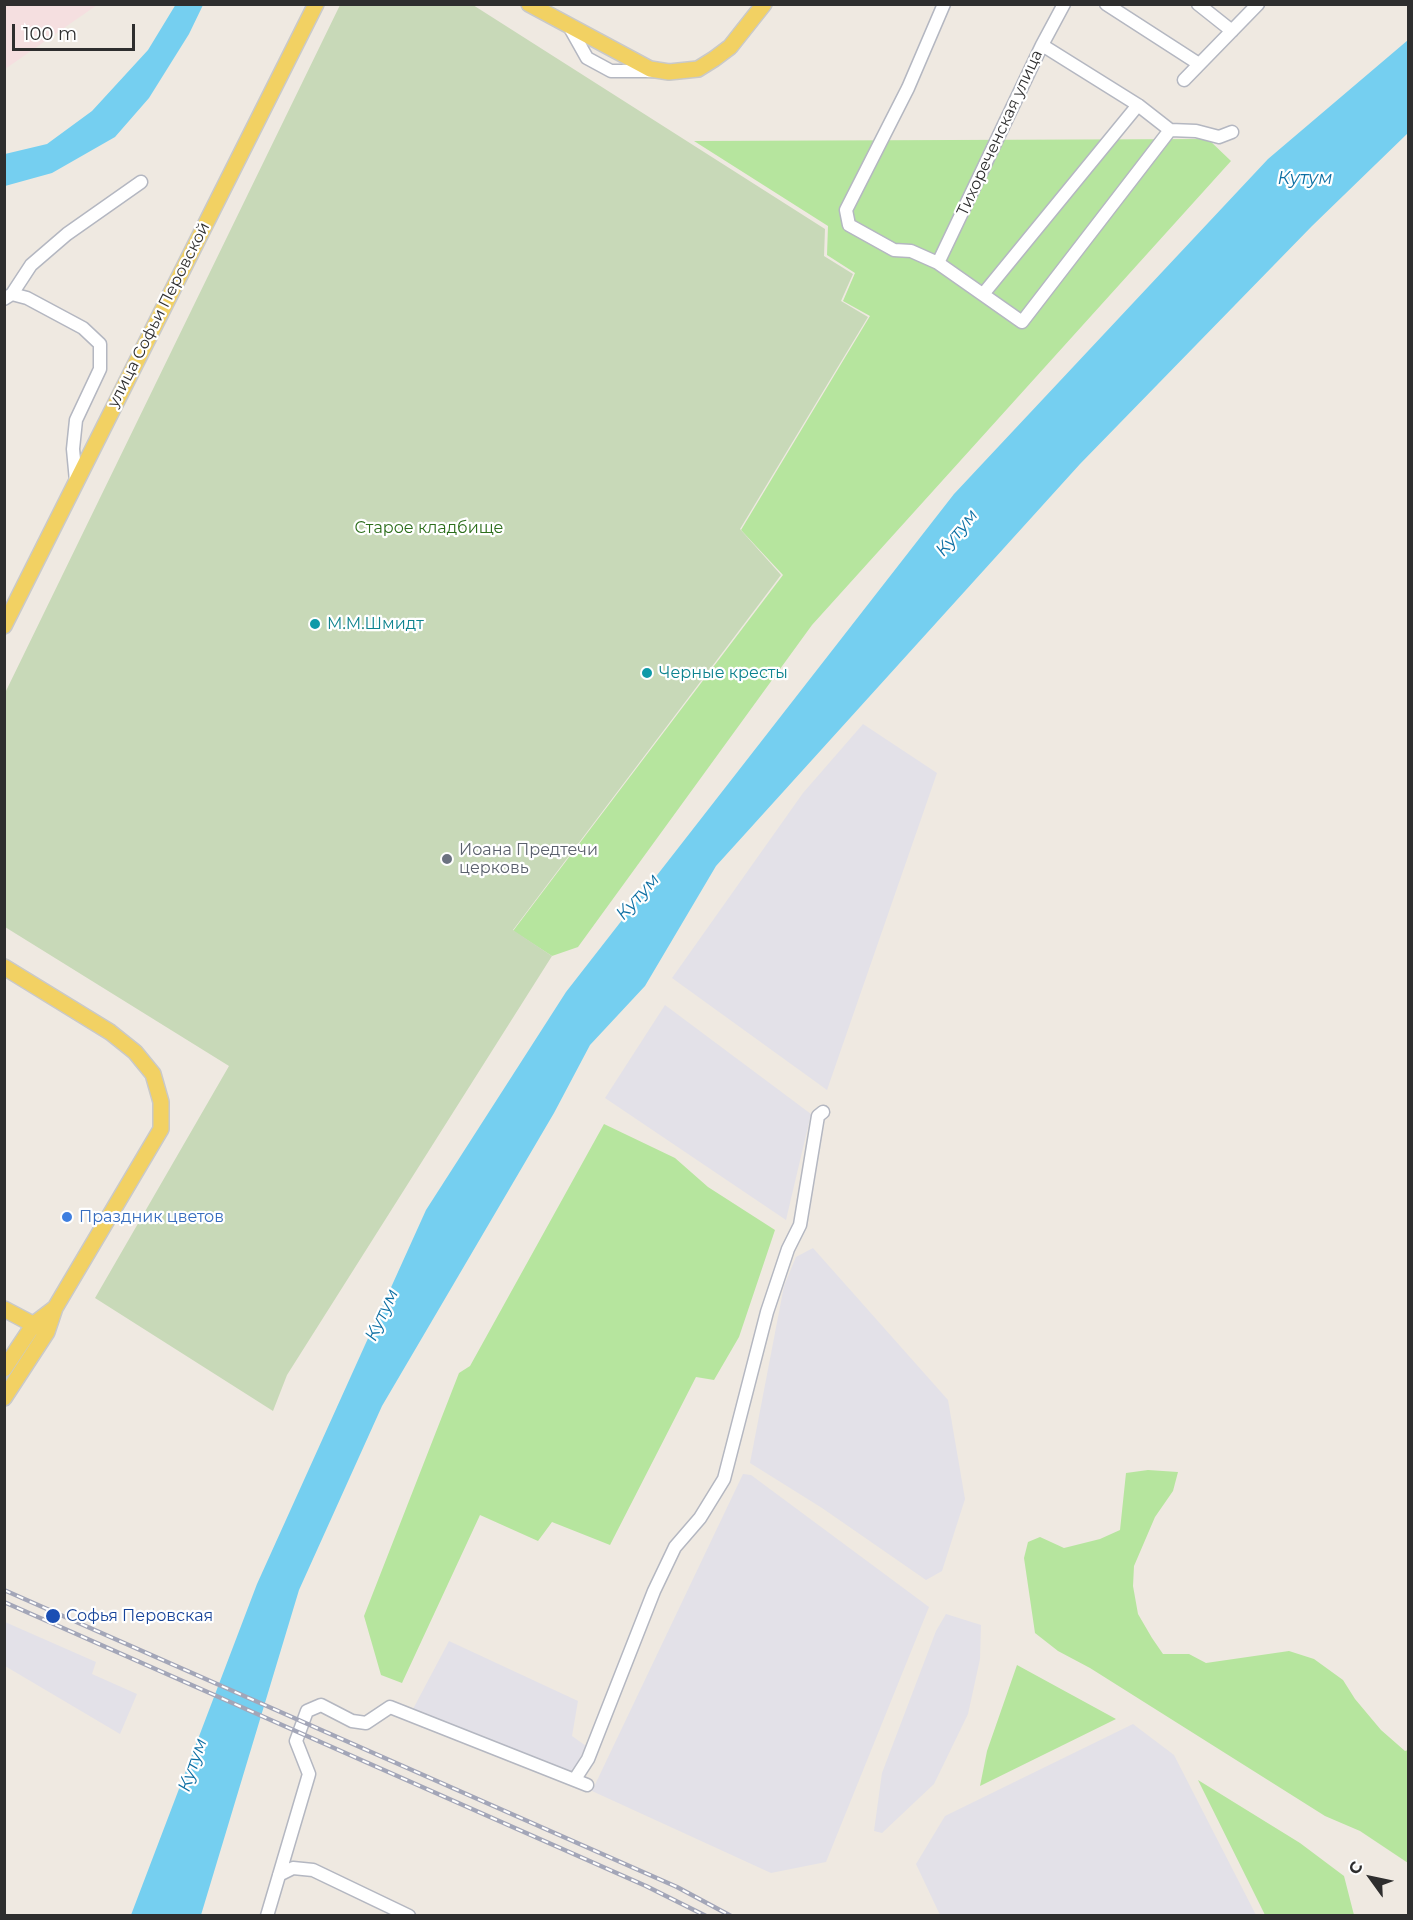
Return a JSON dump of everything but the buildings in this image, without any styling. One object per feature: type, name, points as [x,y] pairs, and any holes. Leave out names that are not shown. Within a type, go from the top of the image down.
[{"type":"main road","name":"улица Софьи Перовской","points":[[4,626],[316,4]]},
{"type":"main road","points":[[529,4],[547,8],[569,26],[650,69],[661,71],[698,69],[714,59],[730,47],[764,4]]},
{"type":"main road","points":[[4,967],[103,1028],[135,1052],[153,1074],[161,1102],[161,1130],[55,1308],[41,1328],[4,1370]]},
{"type":"main road","points":[[4,1309],[41,1328]]},
{"type":"main road","points":[[4,1398],[41,1328]]},
{"type":"street","points":[[944,4],[908,88],[846,210],[849,225],[894,250],[911,251],[939,263],[1022,322],[1170,130]]},
{"type":"street","name":"Тихореченская улица","points":[[939,263],[1042,45],[1064,4]]},
{"type":"street","points":[[1106,4],[1199,64]]},
{"type":"street","points":[[1198,4],[1232,31]]},
{"type":"street","points":[[1184,80],[1258,4]]},
{"type":"street","points":[[1042,45],[1138,105],[1170,130],[1196,131],[1219,137],[1232,132]]},
{"type":"street","points":[[984,293],[1138,105]]},
{"type":"street","points":[[8,297],[31,265],[67,234],[141,182]]},
{"type":"street","points":[[8,297],[27,298],[83,328],[100,344],[100,369],[76,420],[73,449],[76,481]]},
{"type":"street","points":[[575,1779],[588,1759],[654,1591],[675,1547],[700,1518],[724,1479],[767,1312],[788,1249],[800,1225],[818,1116],[823,1112]]},
{"type":"street","points":[[267,1916],[309,1774],[296,1741],[307,1711],[321,1705],[352,1721],[366,1723],[390,1707],[587,1785]]},
{"type":"street","points":[[279,1875],[293,1868],[313,1870],[409,1916]]},
{"type":"shaded area","points":[[5,4],[97,4],[97,5],[5,69]]},
{"type":"shaded area","points":[[863,724],[937,773],[827,1090],[672,978],[803,793]]},
{"type":"shaded area","points":[[665,1005],[811,1114],[786,1220],[605,1098]]},
{"type":"shaded area","points":[[813,1248],[948,1400],[965,1499],[942,1571],[926,1580],[822,1508],[750,1463],[784,1286],[796,1257]]},
{"type":"shaded area","points":[[743,1474],[751,1475],[929,1607],[826,1862],[771,1873],[592,1791]]},
{"type":"shaded area","points":[[946,1614],[981,1625],[980,1659],[968,1714],[934,1784],[882,1833],[874,1831],[882,1773],[936,1631]]},
{"type":"shaded area","points":[[5,1622],[96,1662],[92,1674],[137,1694],[120,1734],[5,1666]]},
{"type":"shaded area","points":[[449,1641],[578,1701],[572,1736],[586,1746],[573,1772],[412,1711]]},
{"type":"shaded area","points":[[1133,1724],[1174,1755],[1256,1915],[940,1915],[916,1864],[945,1816]]},
{"type":"green space","name":"Старое кладбище","points":[[340,5],[473,5],[825,229],[824,256],[853,274],[841,301],[868,317],[740,529],[781,575],[513,930],[552,956],[287,1375],[273,1411],[95,1298],[229,1066],[5,927],[5,693]]},
{"type":"green space","points":[[1208,139],[1231,161],[812,625],[578,947],[552,956],[513,931],[783,575],[741,530],[870,316],[843,301],[855,273],[827,255],[828,226],[694,141]]},
{"type":"green space","points":[[604,1124],[675,1158],[708,1187],[775,1230],[739,1337],[714,1380],[696,1377],[610,1545],[552,1522],[538,1541],[480,1515],[402,1683],[381,1675],[364,1616],[459,1373],[470,1366]]},
{"type":"green space","points":[[1148,1470],[1178,1472],[1173,1491],[1155,1517],[1134,1566],[1133,1586],[1138,1614],[1152,1638],[1163,1654],[1189,1654],[1206,1663],[1289,1651],[1314,1659],[1343,1680],[1355,1699],[1381,1730],[1405,1751],[1408,1750],[1408,1863],[1360,1831],[1325,1816],[1090,1668],[1058,1651],[1035,1633],[1024,1558],[1028,1542],[1040,1537],[1064,1548],[1100,1539],[1120,1530],[1126,1473]]},
{"type":"green space","points":[[1017,1665],[1116,1719],[980,1786],[987,1751]]},
{"type":"green space","points":[[1198,1780],[1300,1843],[1344,1876],[1354,1915],[1265,1915]]},
{"type":"water","points":[[176,4],[203,5],[189,34],[149,98],[115,137],[52,173],[5,186],[5,154],[47,144],[92,111],[148,50]]},
{"type":"water","name":"Кутум","points":[[1408,40],[1408,133],[1312,226],[1080,464],[716,866],[645,986],[590,1045],[554,1113],[382,1406],[299,1590],[201,1915],[131,1915],[257,1584],[426,1210],[566,992],[954,494],[1268,159]]},
{"type":"railway","points":[[4,1590],[677,1887],[731,1916]]},
{"type":"railway","points":[[4,1602],[646,1886],[706,1916]]},
{"type":"place","name":"М.М.Шмидт","points":[[315,624]]},
{"type":"place","name":"Черные кресты","points":[[647,673]]},
{"type":"place","name":"Иоана Предтечи церковь","points":[[447,859]]},
{"type":"place","name":"Праздник цветов","points":[[67,1217]]},
{"type":"place","name":"Софья Перовская","points":[[53,1616]]}]
